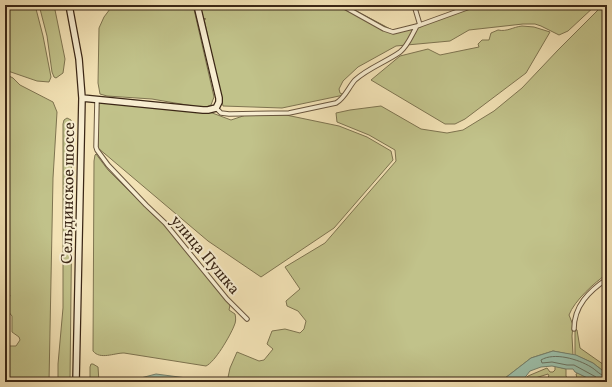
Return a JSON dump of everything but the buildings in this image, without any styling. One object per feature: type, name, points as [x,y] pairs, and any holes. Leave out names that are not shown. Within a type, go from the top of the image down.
[{"type":"main road","name":"Сельдинское шоссе","points":[[69,5],[80,46],[82,98],[76,382]]},
{"type":"main road","points":[[82,98],[97,98],[203,110],[216,108],[219,98],[197,5]]},
{"type":"street","points":[[341,5],[390,32],[418,25],[475,5]]},
{"type":"street","points":[[216,108],[221,113],[229,114],[289,113],[315,106],[322,107],[336,103],[342,99],[349,87],[362,74],[400,52],[418,25],[414,5]]},
{"type":"street","name":"улица Пушка","points":[[97,98],[97,150],[108,165],[146,205],[166,223],[222,294],[247,319]]},
{"type":"street","points":[[574,329],[574,317],[581,302],[607,279]]},
{"type":"green space","points":[[5,5],[35,5],[51,77],[49,82],[37,81],[5,70]]},
{"type":"green space","points":[[39,5],[54,5],[65,59],[63,73],[56,78],[52,72],[47,36]]},
{"type":"green space","points":[[110,5],[193,5],[214,97],[211,105],[204,108],[152,99],[107,96],[100,94],[98,83],[99,28],[110,9]]},
{"type":"green space","points":[[200,5],[345,5],[396,32],[476,5],[596,5],[568,31],[559,35],[535,24],[523,24],[469,30],[450,41],[396,46],[358,67],[343,81],[339,89],[340,93],[344,95],[282,108],[223,106],[204,19],[206,19],[203,18]]},
{"type":"green space","points":[[603,5],[607,5],[607,274],[580,298],[569,315],[573,325],[573,355],[553,351],[531,358],[500,382],[227,382],[230,368],[237,352],[259,361],[264,360],[273,349],[267,344],[272,331],[285,329],[300,333],[304,329],[306,321],[298,311],[287,306],[286,301],[300,289],[285,267],[325,243],[396,161],[395,150],[369,135],[337,122],[336,113],[381,106],[421,129],[447,133],[463,130],[494,111],[522,88]]},
{"type":"green space","points":[[522,26],[534,27],[550,32],[526,73],[465,119],[455,124],[445,124],[371,80],[400,56],[428,49],[440,55],[479,47],[478,44],[482,40],[489,40],[491,33],[498,30],[507,30]]},
{"type":"green space","points":[[5,74],[13,78],[20,85],[53,102],[57,112],[53,178],[49,382],[5,382],[5,346],[16,346],[20,340],[19,337],[12,332],[12,316],[7,310],[10,295],[5,292]]},
{"type":"green space","points":[[99,100],[207,111],[231,120],[246,115],[286,115],[339,126],[367,137],[391,151],[393,160],[334,228],[261,277],[208,241],[98,148]]},
{"type":"green space","points":[[67,118],[71,120],[72,203],[70,381],[58,382],[58,364],[63,308],[63,124],[64,120]]},
{"type":"green space","points":[[96,154],[108,170],[164,224],[230,305],[229,310],[235,314],[235,323],[229,336],[210,364],[206,366],[124,353],[103,356],[96,354],[93,351],[94,161]]},
{"type":"green space","points":[[576,329],[580,348],[607,367],[607,374],[593,363],[575,355]]},
{"type":"green space","points":[[91,364],[98,367],[99,382],[90,382]]},
{"type":"green space","points":[[555,366],[566,369],[566,376],[568,380],[566,382],[550,382],[546,379],[549,376],[548,374],[529,380],[525,379],[528,376],[547,368],[550,372],[553,372],[555,370]]},
{"type":"green space","points":[[578,373],[595,382],[580,382],[576,374]]},
{"type":"water","points":[[553,351],[576,355],[593,363],[607,374],[607,382],[596,382],[575,372],[573,369],[552,366],[541,367],[530,371],[523,380],[519,382],[500,382],[531,358]]},
{"type":"water","points":[[156,374],[202,380],[203,382],[130,382]]}]
